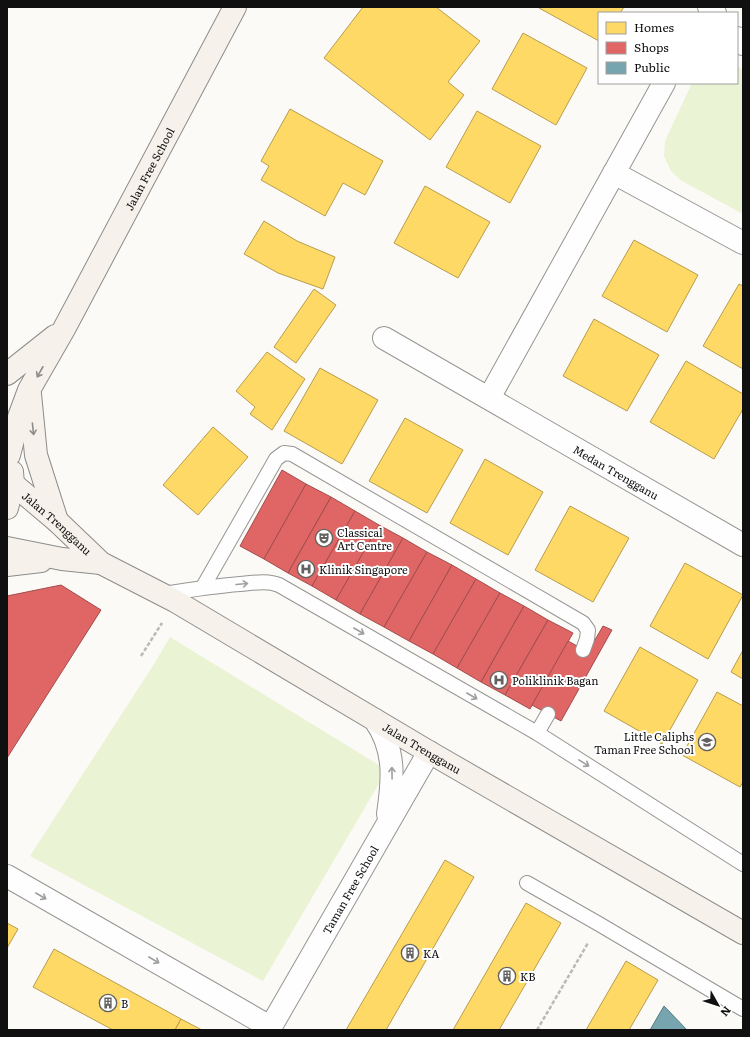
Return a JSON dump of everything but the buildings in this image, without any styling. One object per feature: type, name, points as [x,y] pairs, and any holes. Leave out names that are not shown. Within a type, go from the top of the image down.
[{"type":"main road","name":"Jalan Free School","points":[[8,454],[29,390],[64,329],[234,7]]},
{"type":"main road","name":"Jalan Free School","points":[[7,374],[64,329]]},
{"type":"main road","points":[[7,360],[31,355]]},
{"type":"main road","points":[[29,390],[36,455],[58,521]]},
{"type":"main road","points":[[7,508],[13,484],[12,469],[8,454]]},
{"type":"main road","name":"Jalan Trengganu","points":[[13,484],[58,521],[102,563],[169,598],[429,752],[743,934]]},
{"type":"main road","name":"Jalan Trengganu","points":[[7,548],[62,559],[102,563]]},
{"type":"main road","points":[[7,565],[62,559]]},
{"type":"street","points":[[489,398],[663,84]]},
{"type":"street","points":[[614,173],[743,243]]},
{"type":"street","name":"Medan Trengganu","points":[[384,338],[743,545]]},
{"type":"street","points":[[375,720],[381,728],[391,755],[393,772],[386,825]]},
{"type":"street","name":"Taman Free School","points":[[7,876],[270,1028],[429,752]]},
{"type":"lane","points":[[204,587],[276,458],[284,453],[292,454],[583,623],[588,630],[587,639],[583,650]]},
{"type":"lane","points":[[169,598],[204,587],[264,582],[274,583],[537,733],[743,864]]},
{"type":"lane","points":[[537,733],[548,714]]},
{"type":"lane","points":[[527,883],[743,1009]]},
{"type":"path","points":[[141,656],[169,598]]},
{"type":"path","points":[[537,1030],[599,924]]},
{"type":"green space","points":[[738,67],[743,70],[743,214],[682,181],[671,171],[664,156],[665,141],[692,84],[738,84]]},
{"type":"green space","points":[[170,637],[387,770],[263,981],[30,856]]},
{"type":"place","name":"Classical Art Centre","points":[[324,538]]},
{"type":"place","name":"Klinik Singapore","points":[[306,569]]},
{"type":"place","name":"Poliklinik Bagan","points":[[499,680]]},
{"type":"place","name":"Little Caliphs Taman Free School","points":[[707,742]]},
{"type":"place","name":"KA","points":[[410,953]]},
{"type":"place","name":"KB","points":[[507,976]]},
{"type":"place","name":"B","points":[[108,1003]]}]
